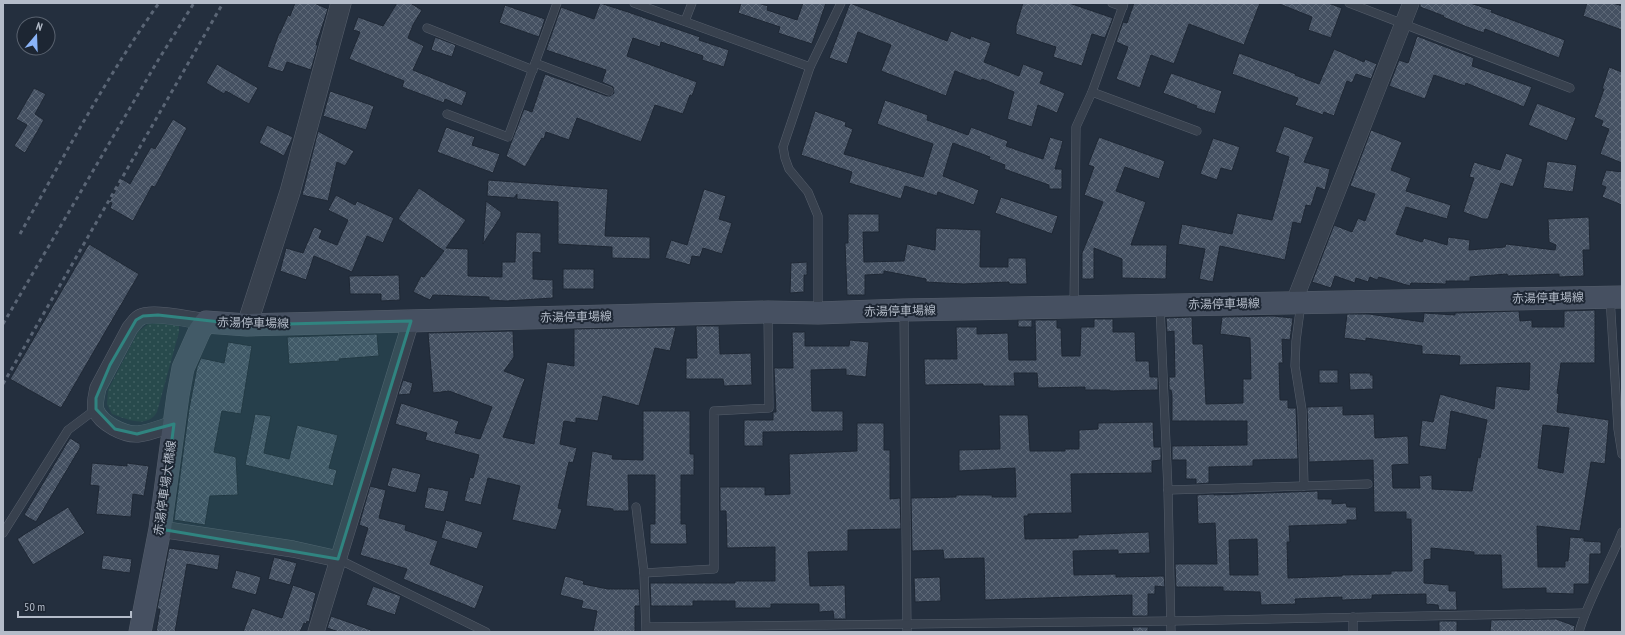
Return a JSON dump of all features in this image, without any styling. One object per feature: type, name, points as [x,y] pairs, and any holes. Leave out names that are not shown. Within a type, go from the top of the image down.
[{"type":"main road","name":"赤湯停車場線","points":[[193,346],[200,330],[206,322],[247,325],[768,312],[818,313],[1297,302],[1616,297]]},
{"type":"main road","name":"赤湯停車場大橋線","points":[[140,632],[160,528],[183,368],[193,346]]},
{"type":"street","points":[[247,325],[290,192],[341,3]]},
{"type":"street","points":[[1297,302],[1411,3]]},
{"type":"street","points":[[174,424],[137,434],[115,429],[103,420],[96,410],[98,388],[130,328],[136,320],[143,316],[158,315],[175,316],[206,322]]},
{"type":"street","points":[[316,632],[411,321]]},
{"type":"street","points":[[160,528],[293,549],[338,560]]},
{"type":"lane","points":[[447,114],[508,137],[556,3]]},
{"type":"lane","points":[[634,3],[810,67]]},
{"type":"lane","points":[[685,21],[692,3]]},
{"type":"lane","points":[[818,313],[818,216],[808,192],[789,169],[783,147],[810,67],[841,3]]},
{"type":"lane","points":[[1074,308],[1076,127],[1092,92],[1124,5],[1112,3]]},
{"type":"lane","points":[[1349,3],[1570,88]]},
{"type":"lane","points":[[427,28],[609,91]]},
{"type":"lane","points":[[1092,92],[1198,131]]},
{"type":"lane","points":[[1616,297],[1618,429],[1622,454]]},
{"type":"lane","points":[[1297,302],[1295,366],[1302,410],[1304,486]]},
{"type":"lane","points":[[1160,305],[1168,490],[1171,632]]},
{"type":"lane","points":[[904,310],[907,628]]},
{"type":"lane","points":[[644,573],[714,569],[714,411],[769,408],[768,312]]},
{"type":"lane","points":[[3,533],[68,430],[96,410]]},
{"type":"lane","points":[[1168,490],[1368,484]]},
{"type":"lane","points":[[636,507],[644,573],[646,630],[907,628],[1584,613]]},
{"type":"lane","points":[[1579,632],[1584,613],[1612,558],[1622,532]]},
{"type":"lane","points":[[338,560],[486,632]]},
{"type":"lane","points":[[1353,617],[1353,632]]},
{"type":"highlighted area","points":[[158,315],[247,325],[411,321],[338,559],[160,529],[174,424],[137,434],[115,429],[96,409],[96,398],[110,365],[136,320],[143,316]]},
{"type":"green space","points":[[158,323],[179,326],[179,332],[157,412],[148,420],[142,421],[130,420],[112,414],[107,404],[108,390],[138,332],[148,324]]},
{"type":"building","points":[[295,3],[314,3],[328,9],[316,45],[318,45],[311,70],[287,62],[283,72],[267,67],[279,33],[288,15],[290,16]]},
{"type":"building","points":[[397,3],[410,3],[422,10],[413,25],[408,38],[424,46],[413,70],[467,92],[462,106],[445,99],[444,103],[402,87],[404,81],[349,59],[360,32],[353,30],[358,17],[383,26]]},
{"type":"building","points":[[600,3],[700,37],[699,40],[729,50],[724,67],[702,60],[703,56],[661,42],[660,47],[633,38],[627,56],[697,82],[692,96],[690,95],[683,114],[655,105],[641,142],[577,118],[569,140],[546,132],[544,139],[542,138],[525,167],[506,156],[524,109],[532,112],[545,74],[607,96],[614,93],[613,87],[602,82],[606,70],[546,50],[561,7],[594,19]]},
{"type":"building","points":[[741,3],[758,3],[768,6],[767,10],[797,20],[803,3],[826,3],[812,44],[778,33],[780,27],[738,13]]},
{"type":"building","points":[[850,3],[947,41],[951,31],[970,39],[971,36],[991,43],[984,62],[1019,76],[1023,64],[1044,72],[1040,83],[1065,93],[1057,113],[1038,105],[1032,127],[1007,119],[1014,92],[982,79],[981,81],[955,71],[946,96],[881,71],[891,45],[858,32],[847,64],[829,58]]},
{"type":"building","points":[[1023,3],[1069,3],[1113,18],[1105,38],[1092,34],[1082,66],[1053,57],[1056,47],[1016,34],[1016,26]]},
{"type":"building","points":[[1134,3],[1260,3],[1244,45],[1189,24],[1174,64],[1151,55],[1140,88],[1116,79],[1128,47],[1116,42],[1123,22],[1127,23]]},
{"type":"building","points":[[1277,3],[1328,3],[1342,8],[1331,38],[1308,30],[1312,17]]},
{"type":"building","points":[[1420,3],[1470,3],[1492,10],[1491,12],[1565,40],[1559,58],[1485,29],[1484,33],[1467,27],[1420,7]]},
{"type":"building","points":[[1587,3],[1613,3],[1622,6],[1622,30],[1583,16]]},
{"type":"building","points":[[505,5],[545,19],[539,37],[499,23]]},
{"type":"building","points":[[1417,36],[1474,58],[1472,66],[1532,87],[1524,107],[1466,83],[1465,86],[1434,75],[1425,99],[1389,86],[1399,60],[1408,63]]},
{"type":"building","points":[[435,37],[456,45],[452,57],[431,50]]},
{"type":"building","points":[[1334,49],[1364,62],[1365,59],[1377,64],[1371,79],[1356,74],[1352,83],[1347,81],[1334,116],[1324,112],[1323,115],[1295,105],[1298,98],[1232,74],[1239,53],[1319,84]]},
{"type":"building","points":[[217,64],[258,88],[249,104],[226,91],[224,94],[206,83]]},
{"type":"building","points":[[1609,67],[1622,72],[1622,163],[1600,154],[1609,129],[1601,126],[1603,121],[1594,117],[1604,89],[1602,89]]},
{"type":"building","points":[[1171,73],[1222,91],[1215,114],[1196,108],[1197,106],[1163,93]]},
{"type":"building","points":[[34,88],[46,94],[35,114],[44,120],[25,153],[14,146],[27,125],[16,119]]},
{"type":"building","points":[[330,91],[374,106],[366,130],[323,116]]},
{"type":"building","points":[[885,100],[928,115],[927,120],[968,135],[971,127],[1008,141],[1006,146],[1043,159],[1050,137],[1063,141],[1055,169],[1062,169],[1062,189],[1049,189],[1049,185],[1004,169],[1005,165],[989,159],[990,157],[953,143],[943,176],[979,190],[974,205],[938,192],[937,196],[905,186],[901,199],[849,183],[852,172],[801,155],[815,111],[846,122],[845,126],[853,129],[844,154],[923,177],[933,144],[877,124]]},
{"type":"building","points":[[1537,103],[1576,118],[1567,141],[1528,125]]},
{"type":"building","points":[[173,119],[187,128],[155,187],[152,186],[133,221],[110,208],[112,203],[109,202],[122,179],[130,184],[151,147],[155,149]]},
{"type":"building","points":[[267,125],[293,137],[284,156],[259,143]]},
{"type":"building","points":[[1284,126],[1314,137],[1304,162],[1330,169],[1325,190],[1317,187],[1311,206],[1306,205],[1301,224],[1293,222],[1285,260],[1220,246],[1213,282],[1199,279],[1205,249],[1178,244],[1182,224],[1232,234],[1237,213],[1272,220],[1289,157],[1275,152]]},
{"type":"building","points":[[446,127],[475,137],[472,145],[500,154],[493,173],[437,152]]},
{"type":"building","points":[[1371,130],[1402,142],[1391,170],[1411,178],[1406,191],[1451,205],[1447,219],[1406,207],[1396,234],[1422,242],[1424,238],[1447,245],[1448,237],[1470,240],[1469,250],[1505,247],[1506,244],[1555,250],[1556,245],[1549,242],[1548,219],[1589,217],[1590,250],[1583,250],[1584,276],[1559,277],[1559,274],[1508,276],[1507,274],[1470,277],[1470,281],[1446,281],[1446,284],[1411,283],[1410,286],[1379,277],[1377,280],[1370,277],[1368,282],[1356,278],[1355,283],[1335,276],[1331,288],[1312,282],[1334,225],[1352,232],[1358,218],[1365,221],[1375,194],[1350,186]]},
{"type":"building","points":[[318,131],[354,151],[345,166],[337,162],[328,201],[302,195]]},
{"type":"building","points":[[1099,137],[1165,161],[1159,179],[1125,167],[1116,191],[1146,202],[1131,245],[1167,245],[1166,279],[1122,278],[1122,259],[1094,248],[1094,279],[1082,279],[1082,253],[1103,202],[1084,195],[1094,167],[1088,165]]},
{"type":"building","points":[[1213,138],[1240,147],[1232,171],[1221,168],[1217,180],[1200,174]]},
{"type":"building","points":[[1506,153],[1523,159],[1513,187],[1501,183],[1488,219],[1483,219],[1463,212],[1474,178],[1469,177],[1474,162],[1500,170]]},
{"type":"building","points":[[1547,161],[1577,165],[1573,192],[1543,188]]},
{"type":"building","points":[[1606,170],[1622,172],[1622,205],[1602,197],[1606,187],[1601,185]]},
{"type":"building","points":[[488,180],[608,189],[605,236],[650,237],[650,259],[612,258],[612,247],[558,244],[558,202],[517,199],[517,194],[514,198],[487,196]]},
{"type":"building","points":[[419,188],[466,220],[446,248],[468,249],[468,276],[502,277],[502,262],[515,262],[516,232],[541,233],[541,253],[533,252],[533,279],[553,280],[553,298],[506,301],[489,300],[489,297],[433,295],[430,300],[413,292],[421,276],[424,277],[444,251],[398,219]]},
{"type":"building","points":[[704,189],[726,196],[719,219],[732,223],[722,254],[703,248],[700,257],[692,256],[690,265],[665,258],[671,240],[687,245]]},
{"type":"building","points":[[336,195],[355,205],[357,201],[394,218],[383,243],[367,236],[352,272],[314,256],[306,280],[280,271],[286,248],[303,253],[314,227],[322,230],[319,238],[337,245],[348,220],[328,210]]},
{"type":"building","points":[[1001,197],[1058,216],[1052,234],[995,213]]},
{"type":"building","points":[[486,201],[501,212],[501,216],[483,244]]},
{"type":"building","points":[[848,214],[879,214],[879,232],[863,232],[864,262],[904,261],[907,244],[935,250],[936,228],[981,230],[980,267],[1008,267],[1008,258],[1026,258],[1027,284],[1009,284],[1009,282],[963,284],[926,282],[926,279],[884,271],[884,274],[865,275],[865,295],[847,295],[845,243],[848,243]]},
{"type":"building","points":[[89,244],[139,274],[61,408],[10,379]]},
{"type":"building","points":[[807,262],[807,275],[804,275],[804,292],[790,293],[791,263]]},
{"type":"building","points":[[563,269],[594,269],[594,289],[563,289]]},
{"type":"building","points":[[399,275],[400,300],[381,301],[381,294],[350,294],[349,276]]},
{"type":"building","points":[[1595,310],[1595,363],[1561,363],[1557,393],[1559,394],[1557,412],[1609,420],[1605,464],[1591,462],[1580,531],[1537,526],[1538,567],[1565,567],[1565,561],[1568,561],[1570,537],[1584,538],[1584,541],[1601,542],[1601,554],[1590,554],[1589,584],[1574,584],[1574,594],[1546,593],[1546,588],[1502,589],[1501,555],[1474,555],[1474,552],[1431,548],[1431,559],[1424,560],[1424,583],[1449,585],[1449,591],[1456,591],[1457,610],[1439,610],[1438,605],[1426,604],[1426,594],[1372,595],[1372,599],[1342,600],[1342,597],[1295,599],[1296,604],[1261,605],[1260,592],[1223,591],[1223,587],[1176,587],[1175,564],[1217,564],[1215,523],[1198,524],[1197,495],[1318,491],[1318,499],[1332,499],[1332,504],[1346,503],[1347,507],[1356,507],[1357,520],[1347,520],[1347,524],[1289,526],[1290,542],[1287,542],[1288,578],[1391,574],[1391,571],[1412,571],[1411,519],[1406,519],[1406,512],[1374,512],[1373,460],[1309,462],[1307,407],[1343,406],[1343,415],[1374,414],[1375,438],[1408,436],[1409,464],[1392,465],[1393,488],[1420,488],[1419,476],[1432,475],[1432,489],[1472,491],[1487,420],[1451,411],[1446,450],[1419,446],[1422,420],[1433,422],[1440,394],[1494,409],[1496,386],[1529,390],[1530,363],[1459,365],[1460,356],[1422,354],[1422,346],[1366,338],[1366,341],[1344,338],[1347,314],[1369,314],[1423,322],[1424,313],[1455,315],[1455,313],[1519,311],[1520,321],[1532,320],[1532,327],[1564,327],[1564,311]],"holes":[[[1543,425],[1569,428],[1563,473],[1538,468]],[[1257,539],[1258,575],[1230,575],[1229,540]]]},
{"type":"building","points":[[1273,316],[1293,318],[1290,340],[1282,339],[1283,363],[1279,363],[1280,400],[1288,400],[1288,408],[1296,408],[1298,459],[1253,460],[1253,466],[1209,467],[1209,483],[1196,484],[1196,479],[1186,479],[1186,460],[1172,460],[1172,446],[1247,445],[1247,421],[1172,421],[1172,395],[1171,390],[1169,390],[1169,377],[1175,377],[1174,331],[1167,332],[1166,318],[1192,317],[1193,344],[1203,344],[1206,404],[1243,403],[1243,379],[1251,379],[1250,338],[1220,334],[1222,317]]},
{"type":"building","points":[[1094,319],[1113,319],[1113,332],[1135,332],[1136,361],[1149,361],[1150,377],[1158,377],[1158,390],[1110,391],[1085,390],[1085,387],[1038,388],[1037,373],[1014,373],[1015,386],[983,386],[983,384],[925,385],[924,359],[957,359],[956,327],[977,327],[977,334],[1008,333],[1009,360],[1036,360],[1035,320],[1057,320],[1057,328],[1061,328],[1062,356],[1080,356],[1081,327],[1094,327]]},
{"type":"building","points":[[1018,320],[1032,320],[1032,327],[1018,327]]},
{"type":"building","points":[[696,326],[719,326],[720,354],[751,353],[752,385],[724,386],[723,379],[686,379],[686,358],[697,358]]},
{"type":"building","points":[[676,327],[670,351],[655,348],[639,406],[603,396],[598,421],[576,418],[576,423],[564,421],[560,444],[577,448],[573,463],[569,462],[558,508],[562,509],[556,530],[512,520],[520,486],[488,478],[481,505],[464,501],[470,477],[473,478],[479,455],[425,440],[427,433],[395,424],[401,403],[459,421],[455,433],[480,439],[492,407],[449,391],[433,393],[428,333],[513,331],[514,357],[504,371],[525,379],[503,437],[534,444],[547,362],[574,366],[574,329]]},
{"type":"building","points":[[792,332],[805,332],[805,346],[849,346],[850,340],[869,342],[866,377],[846,375],[846,369],[811,370],[812,411],[843,411],[843,431],[763,432],[763,446],[744,446],[744,420],[773,420],[773,412],[776,412],[774,368],[793,368]]},
{"type":"building","points":[[377,334],[379,356],[339,359],[340,361],[289,364],[287,337]]},
{"type":"building","points":[[228,342],[252,346],[241,414],[222,411],[214,452],[236,457],[238,495],[210,496],[205,525],[174,520],[189,409],[197,367],[201,358],[224,363]]},
{"type":"building","points":[[1319,370],[1338,370],[1338,383],[1319,383]]},
{"type":"building","points":[[1349,373],[1371,373],[1370,375],[1373,375],[1373,389],[1350,390]]},
{"type":"building","points":[[403,380],[413,383],[410,394],[398,395]]},
{"type":"building","points":[[643,411],[690,411],[690,454],[694,454],[694,475],[681,475],[681,524],[686,524],[687,544],[650,544],[650,524],[655,524],[655,475],[628,475],[629,511],[613,511],[613,509],[586,506],[592,451],[613,455],[612,459],[643,460]]},
{"type":"building","points":[[255,414],[271,416],[264,453],[289,459],[297,425],[338,435],[329,468],[337,470],[333,486],[245,465]]},
{"type":"building","points":[[999,415],[1028,415],[1030,451],[1065,451],[1065,449],[1079,449],[1079,430],[1098,429],[1098,423],[1153,422],[1154,447],[1161,447],[1161,460],[1152,461],[1152,473],[1071,474],[1072,513],[1028,514],[1028,516],[1024,516],[1025,539],[1078,538],[1078,535],[1149,532],[1150,553],[1118,554],[1118,550],[1073,551],[1074,575],[1116,574],[1116,577],[1164,576],[1165,587],[1155,586],[1155,594],[1148,594],[1148,616],[1132,616],[1132,595],[985,600],[984,558],[944,559],[943,550],[912,551],[911,498],[956,497],[956,495],[1016,497],[1015,468],[959,471],[959,450],[1000,449]]},
{"type":"building","points":[[857,423],[884,423],[884,450],[890,450],[890,499],[900,498],[901,529],[848,530],[848,551],[808,552],[810,586],[845,585],[846,619],[834,619],[833,611],[819,612],[819,604],[771,604],[771,608],[735,608],[735,601],[693,601],[693,606],[651,606],[650,583],[735,583],[735,581],[775,581],[775,547],[727,548],[726,511],[720,511],[720,487],[765,487],[765,495],[790,494],[789,454],[857,451]]},
{"type":"building","points":[[70,438],[80,444],[80,448],[36,522],[24,515]]},
{"type":"building","points":[[92,463],[127,466],[127,463],[149,466],[144,496],[133,494],[131,517],[96,514],[99,486],[90,485]]},
{"type":"building","points":[[392,467],[421,474],[416,493],[387,486]]},
{"type":"building","points":[[370,486],[386,490],[379,518],[406,525],[405,530],[438,541],[430,564],[484,586],[475,609],[403,579],[407,569],[360,555],[368,528],[359,525]]},
{"type":"building","points":[[428,487],[449,491],[444,512],[424,508]]},
{"type":"building","points":[[68,507],[85,533],[33,565],[17,539]]},
{"type":"building","points":[[446,520],[483,532],[477,549],[441,538]]},
{"type":"building","points":[[169,548],[220,555],[218,570],[187,564],[175,632],[156,632],[160,609],[157,609]]},
{"type":"building","points":[[103,555],[132,559],[130,573],[101,569]]},
{"type":"building","points":[[274,557],[297,563],[290,585],[268,579]]},
{"type":"building","points":[[236,570],[261,577],[256,595],[231,588]]},
{"type":"building","points":[[565,576],[584,581],[583,584],[608,589],[639,589],[640,606],[635,606],[635,632],[593,632],[597,611],[581,608],[583,601],[560,595]]},
{"type":"building","points":[[940,577],[941,601],[915,602],[914,578]]},
{"type":"building","points":[[293,585],[316,593],[309,622],[307,621],[306,624],[304,623],[300,632],[243,632],[252,608],[282,618]]},
{"type":"building","points":[[373,586],[401,596],[395,615],[366,605]]},
{"type":"building","points":[[331,616],[371,630],[371,632],[339,632],[327,628]]},
{"type":"building","points":[[1556,619],[1575,626],[1574,632],[1490,632],[1491,620]]},
{"type":"building","points":[[1439,621],[1457,621],[1457,632],[1439,632]]},
{"type":"building","points":[[1132,627],[1148,627],[1148,632],[1133,632]]},
{"type":"railway","points":[[20,234],[104,88],[159,3]]},
{"type":"railway","points":[[3,324],[157,62],[194,3]]},
{"type":"railway","points":[[3,384],[223,3]]}]
